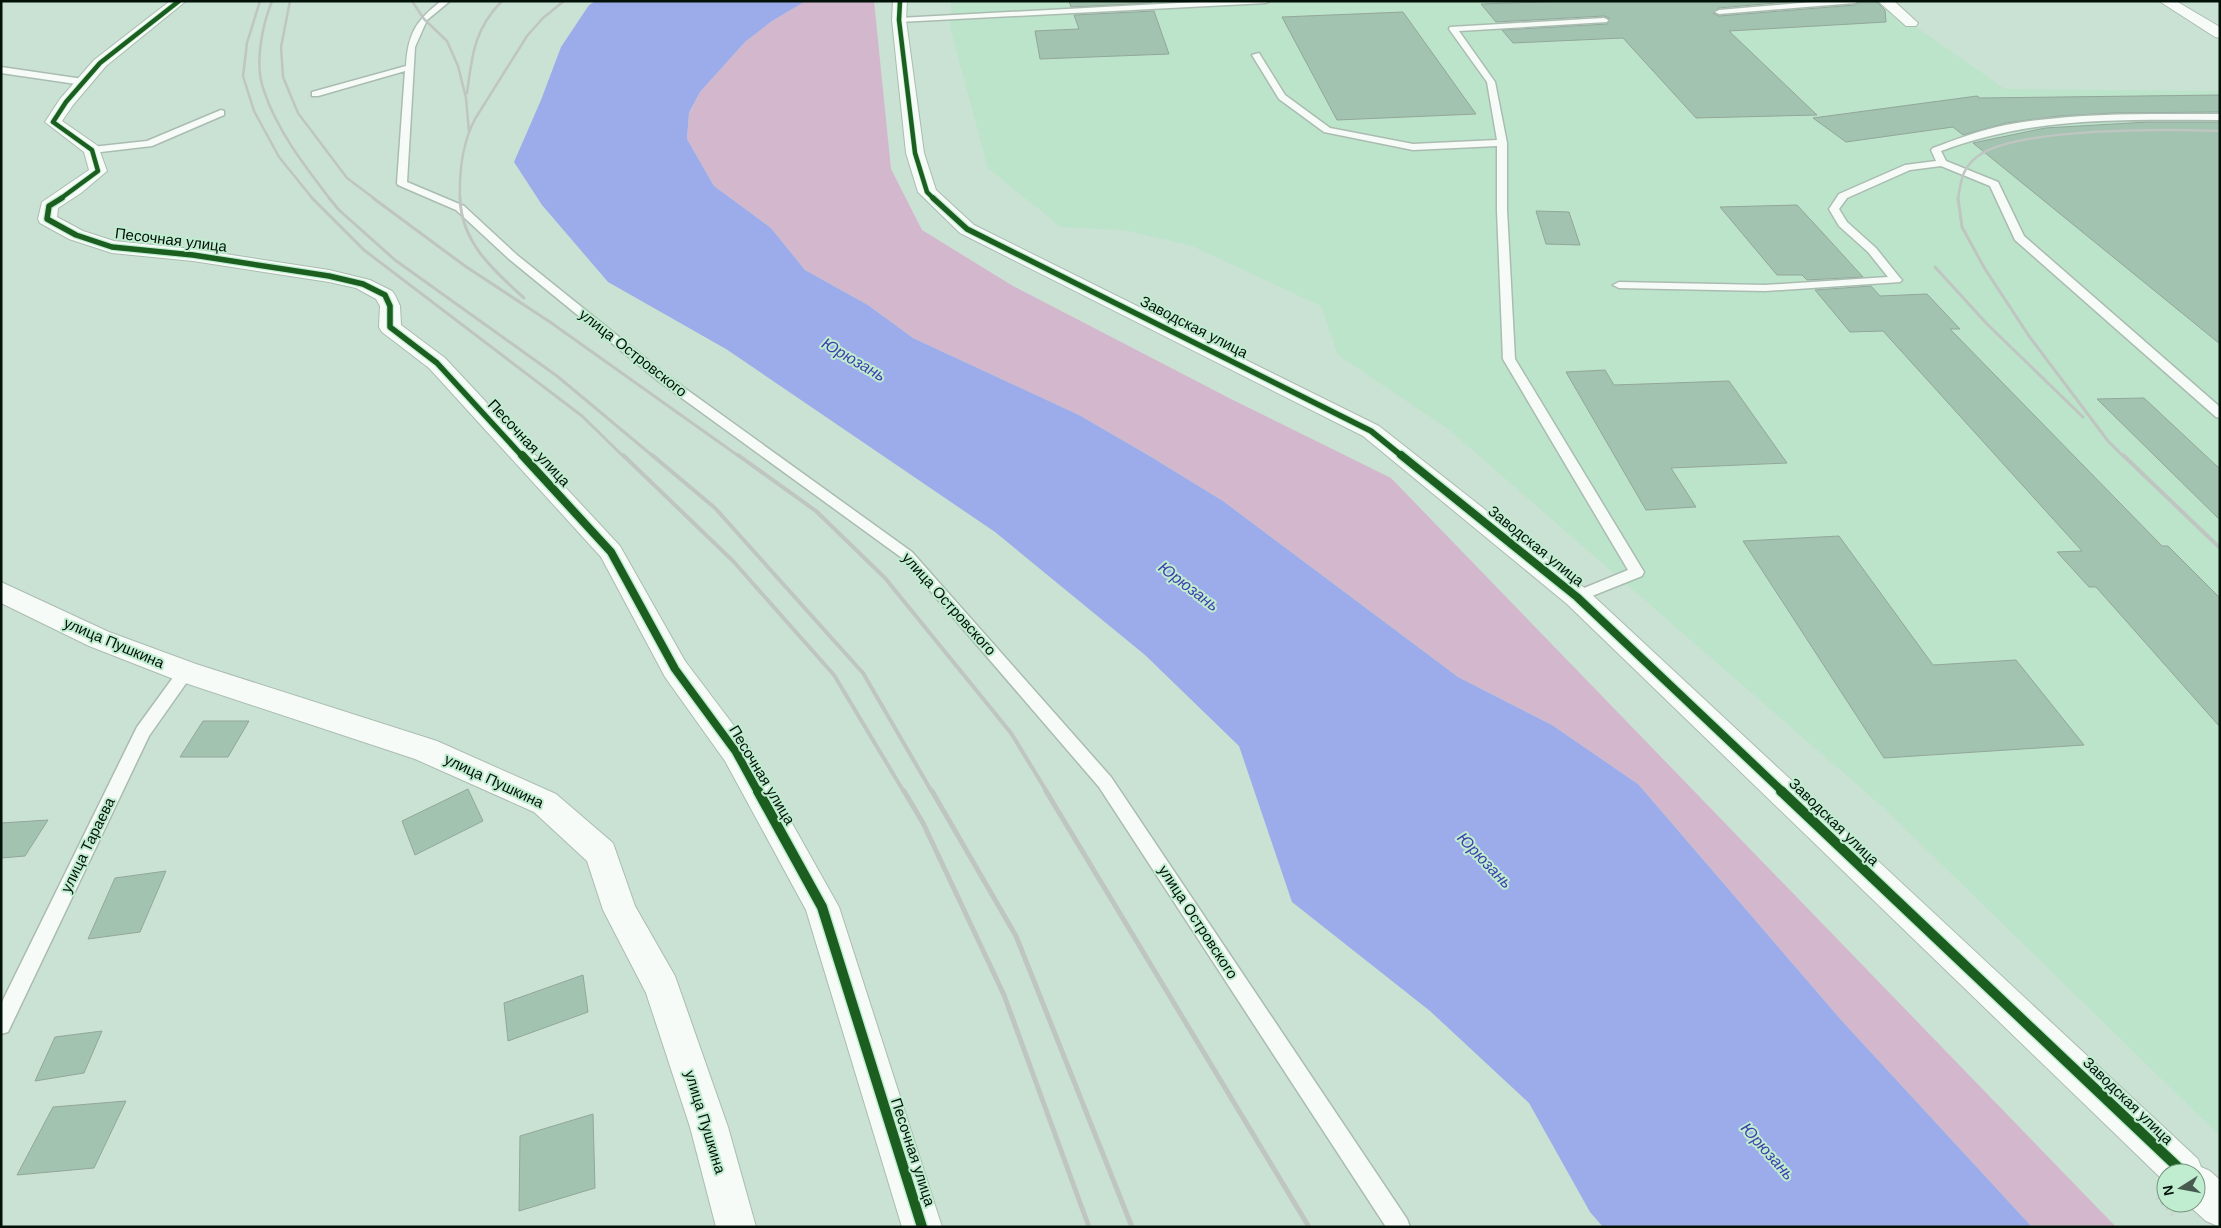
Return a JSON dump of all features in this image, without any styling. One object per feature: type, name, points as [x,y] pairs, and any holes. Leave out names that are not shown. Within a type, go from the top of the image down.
[{"type":"street","points":[[92,150],[53,122],[100,63],[179,1]]},
{"type":"street","points":[[1885,1],[1911,23]]},
{"type":"street","points":[[2166,1],[2220,34]]},
{"type":"street","name":"Заводская улица","points":[[900,10],[915,154],[927,192],[967,229],[1371,430],[1577,597],[2173,1163]]},
{"type":"street","name":"Песочная улица","points":[[92,150],[98,171],[76,189],[49,206],[47,219],[76,235],[112,247],[193,255],[329,276],[363,284],[384,295],[390,306],[390,327],[437,363],[611,552],[675,669],[736,752],[822,908],[922,1227]]},
{"type":"street","name":"улица Пушкина","points":[[1,591],[99,639],[186,672],[426,750],[545,803],[602,853],[620,910],[662,988],[709,1127],[736,1227]]},
{"type":"street","points":[[2206,1194],[2220,1207]]},
{"type":"lane","name":"улица Островского","points":[[446,1],[424,19],[411,47],[402,184],[460,208],[513,257],[661,377],[907,555],[1106,782],[1399,1227]]},
{"type":"lane","points":[[900,10],[1266,1]]},
{"type":"lane","points":[[1720,12],[1855,1]]},
{"type":"lane","points":[[1577,597],[1637,572],[1509,359],[1502,210],[1502,143],[1491,82],[1453,29],[1604,20]]},
{"type":"lane","points":[[1256,55],[1282,97],[1327,130],[1413,147],[1502,143]]},
{"type":"lane","points":[[315,94],[410,67]]},
{"type":"lane","points":[[1,70],[83,82]]},
{"type":"lane","points":[[92,150],[150,144],[221,113]]},
{"type":"lane","points":[[1942,163],[1936,150],[1965,137],[2042,122],[2096,118],[2220,117]]},
{"type":"lane","points":[[1619,285],[1765,288],[1896,280],[1872,250],[1843,224],[1834,209],[1843,196],[1908,166],[1942,163],[1994,184],[2018,238],[2220,414]]},
{"type":"lane","name":"улица Тараева","points":[[1,1025],[143,732],[186,672]]},
{"type":"path","points":[[2152,1192],[2178,1220]]},
{"type":"shaded area","points":[[806,1],[874,1],[891,169],[922,230],[1013,286],[1231,399],[1391,478],[2116,1227],[2032,1227],[1842,1021],[1638,784],[1552,725],[1458,677],[1223,501],[1079,415],[913,338],[868,305],[805,270],[771,228],[714,186],[687,139],[689,114],[700,92],[745,42],[772,21]]},
{"type":"shaded area","points":[[951,1],[1879,1],[2005,89],[2220,91],[2220,1136],[1885,809],[1448,429],[1338,355],[1321,306],[1192,246],[1124,230],[1061,227],[988,168],[950,27]]},
{"type":"water","name":"Юрюзань","points":[[596,1],[806,1],[772,21],[745,42],[700,92],[689,113],[687,139],[714,186],[771,228],[805,270],[868,305],[913,338],[1079,415],[1223,501],[1458,677],[1552,725],[1638,784],[1842,1021],[2032,1227],[1603,1227],[1590,1212],[1529,1103],[1430,1011],[1292,902],[1239,746],[1145,655],[995,532],[726,349],[608,282],[542,205],[514,162],[541,100],[561,47],[589,5]]},
{"type":"building","points":[[1069,1],[1151,1],[1151,3],[1071,7]]},
{"type":"building","points":[[1572,1],[1798,1],[1719,8],[1713,13],[1719,16],[1855,5],[1861,1],[1876,1],[1885,10],[1886,22],[1729,31],[1817,115],[1696,118],[1623,38],[1513,43],[1502,30],[1607,24],[1609,18],[1604,16],[1496,22],[1481,4]]},
{"type":"building","points":[[1154,11],[1169,54],[1040,59],[1035,31],[1079,29],[1074,15]]},
{"type":"building","points":[[1403,12],[1476,114],[1337,120],[1282,17]]},
{"type":"building","points":[[2220,95],[2220,112],[2112,113],[2059,116],[2006,123],[1963,135],[1953,127],[1846,142],[1813,118],[1977,96],[1980,98]]},
{"type":"building","points":[[2148,122],[2220,122],[2220,344],[1973,143],[2045,128]]},
{"type":"building","points":[[1797,205],[1863,277],[1807,280],[1802,275],[1777,275],[1720,207]]},
{"type":"building","points":[[1536,211],[1569,212],[1580,245],[1546,244]]},
{"type":"building","points":[[1871,286],[1880,296],[1927,294],[1960,329],[1950,329],[2162,546],[2168,546],[2220,598],[2220,727],[2096,587],[2089,587],[2057,552],[2082,551],[1883,331],[1850,332],[1815,290]]},
{"type":"building","points":[[1605,370],[1614,385],[1729,381],[1787,463],[1671,468],[1696,507],[1646,510],[1566,372]]},
{"type":"building","points":[[2144,398],[2220,469],[2220,520],[2097,399]]},
{"type":"building","points":[[1839,536],[1933,665],[2016,660],[2084,745],[1884,758],[1743,541]]},
{"type":"building","points":[[203,721],[249,721],[228,757],[180,757]]},
{"type":"building","points":[[468,789],[483,821],[415,855],[402,821]]},
{"type":"building","points":[[48,820],[25,856],[1,858],[1,823]]},
{"type":"building","points":[[166,871],[140,932],[88,939],[115,878]]},
{"type":"building","points":[[583,975],[588,1012],[508,1041],[504,1003]]},
{"type":"building","points":[[102,1031],[84,1073],[35,1081],[55,1037]]},
{"type":"building","points":[[126,1101],[94,1168],[17,1175],[53,1107]]},
{"type":"building","points":[[593,1114],[595,1188],[519,1211],[520,1136]]},
{"type":"railway","points":[[260,1],[247,43],[243,76],[254,111],[279,157],[313,199]]},
{"type":"railway","points":[[272,1],[260,46],[261,81],[270,106],[284,134],[301,161],[330,199]]},
{"type":"railway","points":[[290,1],[281,47],[283,77],[298,113],[347,178],[375,199]]},
{"type":"railway","points":[[412,1],[424,19],[447,41],[458,66],[466,98],[469,132]]},
{"type":"railway","points":[[467,93],[473,55],[480,33],[485,22],[502,1]]},
{"type":"railway","points":[[460,198],[462,158],[467,138],[475,119],[527,36],[543,18],[564,1]]},
{"type":"railway","points":[[1958,199],[1961,180],[1965,170],[1978,156],[1998,147],[2026,140],[2095,132],[2131,130],[2220,131]]},
{"type":"railway","points":[[329,198],[339,210],[395,260],[557,376],[654,457]]},
{"type":"railway","points":[[373,198],[465,266],[550,322],[740,457]]},
{"type":"railway","points":[[460,198],[466,228],[473,242],[490,266],[524,298]]},
{"type":"railway","points":[[313,199],[364,250],[582,416],[624,457]]},
{"type":"railway","points":[[1958,199],[1962,227],[1985,269],[2029,336],[2108,441],[2124,457]]},
{"type":"railway","points":[[1935,267],[1987,324],[2083,417]]},
{"type":"railway","points":[[623,455],[733,561],[834,675],[904,792]]},
{"type":"railway","points":[[652,455],[715,508],[863,673],[932,792]]},
{"type":"railway","points":[[738,455],[816,511],[885,578],[1011,733],[1047,792]]},
{"type":"railway","points":[[2123,455],[2220,548]]},
{"type":"railway","points":[[904,791],[923,823],[1004,995],[1089,1227]]},
{"type":"railway","points":[[932,791],[1016,936],[1132,1227]]},
{"type":"railway","points":[[1046,791],[1309,1227]]},
{"type":"cycle path","points":[[179,1],[100,63],[66,102],[53,122],[92,150],[98,171],[49,206],[47,219],[76,235],[112,247],[193,255],[329,276],[363,284],[385,295],[390,306],[390,327],[437,363],[611,552],[675,669],[736,752],[822,907],[922,1227]]},
{"type":"cycle path","points":[[900,1],[899,20],[915,153],[927,192],[967,229],[1371,431],[1577,597],[2173,1163]]}]
